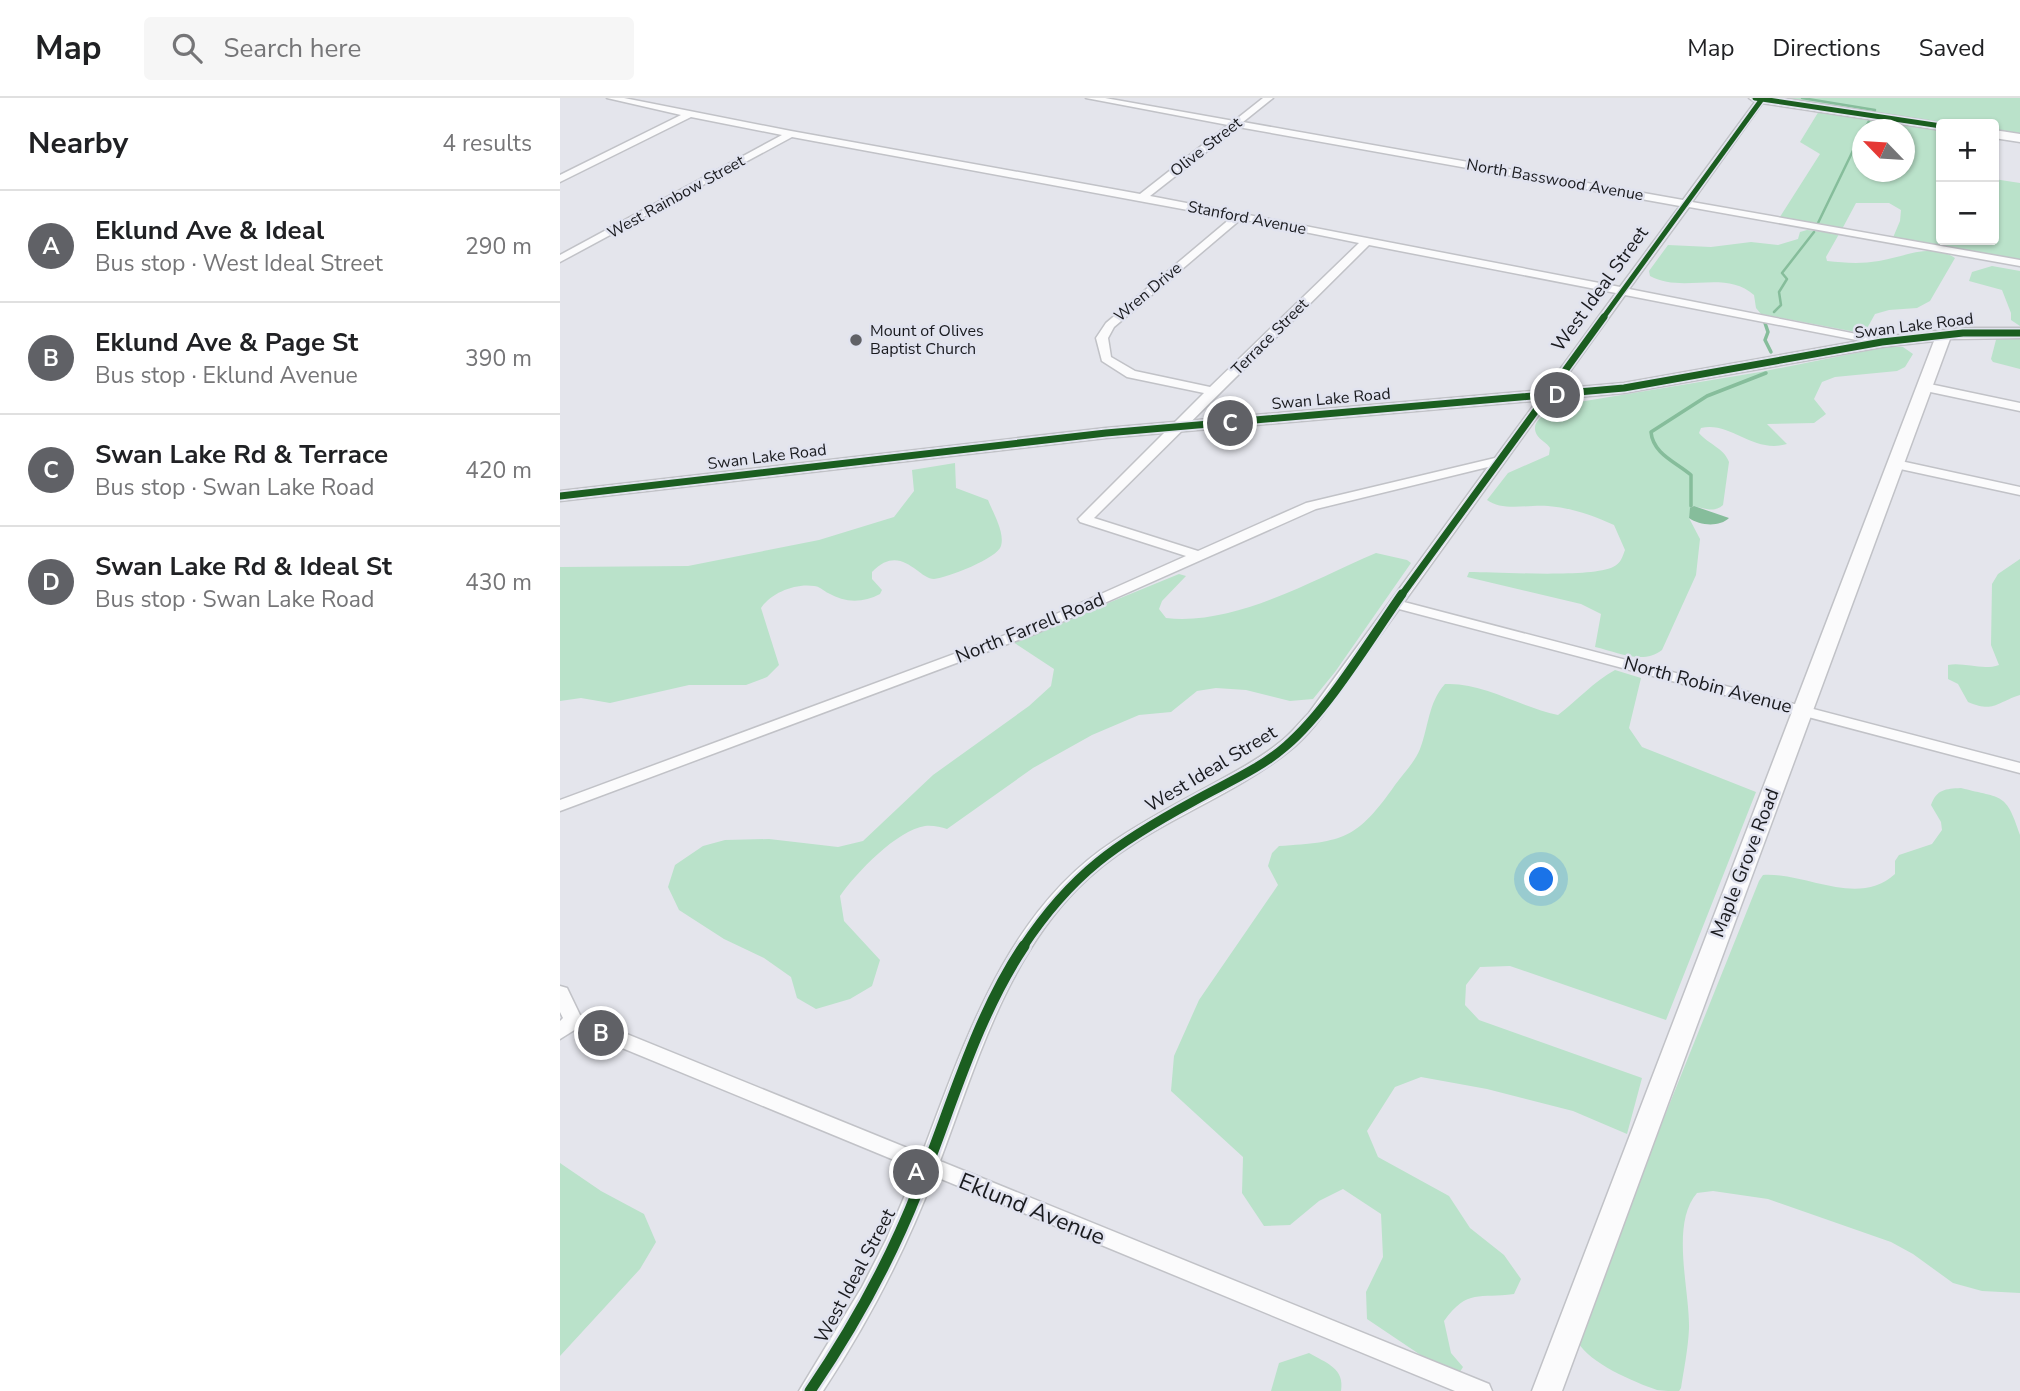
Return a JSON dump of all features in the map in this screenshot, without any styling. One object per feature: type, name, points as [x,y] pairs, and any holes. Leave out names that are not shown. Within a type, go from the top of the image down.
[{"type":"main road","points":[[1759,99],[1936,125]]},
{"type":"main road","points":[[1999,135],[2020,138]]},
{"type":"street","name":"Stanford Avenue","points":[[611,98],[791,134],[1142,197],[1882,342]]},
{"type":"street","name":"North Basswood Avenue","points":[[1090,98],[2020,263]]},
{"type":"street","name":"Olive Street","points":[[1142,197],[1269,98]]},
{"type":"street","name":"West Ideal Street","points":[[810,1391],[850,1328],[883,1268],[1005,981],[1045,916],[1068,887],[1092,864],[1129,839],[1286,746],[1314,716],[1759,99]]},
{"type":"street","points":[[560,179],[690,114]]},
{"type":"street","name":"West Rainbow Street","points":[[560,260],[791,134]]},
{"type":"street","name":"Wren Drive","points":[[1215,392],[1131,374],[1106,359],[1102,338],[1110,325],[1238,217]]},
{"type":"street","name":"Terrace Street","points":[[1196,555],[1084,520],[1176,426],[1215,392],[1366,242]]},
{"type":"street","name":"Swan Lake Road","points":[[560,496],[1176,426],[1544,396],[1649,384],[1882,342],[1944,334],[2020,333]]},
{"type":"street","name":"Maple Grove Road","points":[[1547,1391],[1944,334]]},
{"type":"street","points":[[1925,387],[2020,407]]},
{"type":"street","name":"North Farrell Road","points":[[560,806],[998,643],[1311,506],[1501,460]]},
{"type":"street","points":[[1896,464],[2020,491]]},
{"type":"street","name":"North Robin Avenue","points":[[1395,604],[2020,768]]},
{"type":"street","name":"Eklund Avenue","points":[[560,993],[566,1026],[927,1167],[1481,1391]]},
{"type":"shaded area","points":[[1778,98],[2020,98],[2020,138],[1999,134],[1999,119],[1936,119],[1936,124]]},
{"type":"shaded area","points":[[1819,111],[1870,119],[1852,119],[1852,182],[1915,182],[1915,126],[1936,129],[1936,245],[1999,245],[1999,180],[2020,183],[2020,263],[1892,240],[1900,221],[1901,210],[1889,203],[1856,203],[1841,231],[1778,220],[1820,154],[1800,142]]},
{"type":"shaded area","points":[[1807,230],[1839,234],[1826,257],[1827,261],[1872,262],[1927,251],[1946,253],[1955,258],[1930,301],[1917,308],[1875,314],[1865,332],[1861,333],[1761,314],[1756,308],[1754,295],[1743,287],[1717,282],[1676,283],[1650,276],[1649,271],[1668,245],[1711,247],[1751,242],[1778,245],[1798,239],[1800,232]]},
{"type":"shaded area","points":[[1992,266],[2020,271],[2020,326],[2011,320],[2002,290],[1969,281],[1972,272]]},
{"type":"shaded area","points":[[1997,336],[2020,337],[2020,369],[1993,362],[1991,359]]},
{"type":"shaded area","points":[[1886,347],[1903,347],[1913,354],[1905,367],[1897,371],[1835,377],[1822,382],[1814,399],[1826,414],[1814,423],[1767,424],[1787,444],[1763,445],[1722,429],[1701,428],[1699,433],[1723,453],[1729,462],[1723,505],[1712,510],[1691,506],[1689,518],[1700,539],[1696,575],[1662,650],[1655,654],[1638,657],[1595,647],[1601,614],[1581,604],[1467,577],[1469,572],[1585,572],[1613,567],[1621,560],[1625,550],[1614,525],[1565,508],[1509,507],[1487,500],[1508,473],[1549,455],[1550,448],[1537,435],[1536,425],[1538,420],[1561,405],[1760,372]]},
{"type":"shaded area","points":[[955,463],[956,488],[988,500],[998,523],[1001,546],[991,556],[960,571],[934,579],[908,564],[892,560],[872,572],[872,579],[882,590],[880,594],[867,599],[841,599],[818,587],[807,585],[777,594],[761,608],[779,665],[767,677],[746,685],[689,685],[610,703],[581,698],[560,701],[560,567],[688,566],[819,540],[894,517],[914,491],[912,470]]},
{"type":"shaded area","points":[[1694,506],[1729,518],[1715,524],[1699,523],[1689,518],[1690,508]]},
{"type":"shaded area","points":[[1376,553],[1411,563],[1313,699],[1290,701],[1246,690],[1216,688],[1197,691],[1171,712],[1139,715],[1092,735],[1033,768],[947,829],[928,826],[914,829],[878,854],[840,896],[844,921],[880,960],[872,986],[850,999],[816,1009],[797,998],[791,977],[764,958],[724,939],[679,910],[668,887],[675,865],[703,846],[725,840],[769,839],[838,847],[863,841],[933,775],[1029,706],[1051,686],[1054,669],[1013,642],[1179,574],[1186,576],[1162,601],[1159,609],[1166,618],[1193,619],[1247,608]]},
{"type":"shaded area","points":[[2020,559],[2020,695],[1994,706],[1984,707],[1968,702],[1958,684],[1948,679],[1948,665],[1999,665],[1991,645],[1992,584],[1998,574]]},
{"type":"shaded area","points":[[1615,670],[1641,678],[1629,728],[1642,747],[1756,792],[1666,1020],[1510,966],[1480,967],[1466,985],[1465,1005],[1479,1020],[1642,1078],[1627,1134],[1573,1111],[1487,1089],[1421,1077],[1395,1087],[1367,1131],[1378,1157],[1449,1196],[1470,1228],[1504,1255],[1521,1279],[1514,1294],[1467,1299],[1444,1321],[1451,1353],[1463,1367],[1458,1375],[1422,1356],[1367,1319],[1366,1292],[1383,1257],[1381,1214],[1343,1189],[1319,1201],[1290,1225],[1264,1226],[1242,1193],[1243,1157],[1171,1091],[1174,1056],[1199,1000],[1278,885],[1268,866],[1272,853],[1279,846],[1334,839],[1359,827],[1370,817],[1418,754],[1435,699],[1445,684],[1473,687],[1558,715]]},
{"type":"shaded area","points":[[1961,788],[2001,800],[2011,811],[2020,835],[2020,1293],[1982,1291],[1953,1283],[1913,1254],[1891,1242],[1768,1199],[1713,1191],[1697,1193],[1684,1222],[1683,1258],[1689,1329],[1681,1388],[1679,1391],[1657,1390],[1602,1364],[1578,1342],[1641,1175],[1759,881],[1763,875],[1779,875],[1848,888],[1865,888],[1880,884],[1895,874],[1895,861],[1899,855],[1932,844],[1942,830],[1941,822],[1931,805],[1936,796],[1946,790]]},
{"type":"shaded area","points":[[560,1163],[601,1191],[644,1214],[656,1242],[640,1269],[560,1356]]},
{"type":"shaded area","points":[[1309,1353],[1333,1367],[1340,1377],[1341,1391],[1271,1391],[1279,1363]]},
{"type":"waterway","points":[[1802,98],[1875,110],[1870,119]]},
{"type":"waterway","points":[[1818,223],[1852,153]]},
{"type":"waterway","points":[[1774,312],[1781,305],[1779,292],[1787,279],[1782,273],[1814,232]]},
{"type":"waterway","points":[[1765,323],[1768,332],[1765,340],[1771,352]]},
{"type":"waterway","points":[[1691,506],[1691,475],[1661,452],[1651,432],[1707,396],[1766,373]]},
{"type":"cycle path","points":[[1755,98],[1936,125]]},
{"type":"cycle path","points":[[810,1391],[855,1319],[895,1243],[981,1030],[1021,950],[1044,915],[1070,885],[1116,847],[1271,757],[1286,746],[1314,716],[1762,99]]},
{"type":"cycle path","points":[[560,496],[1106,433],[1624,388],[1882,342],[1963,333],[2020,333]]},
{"type":"place","name":"Mount of Olives Baptist Church","points":[[856,340]]},
{"type":"place","name":"Swan Lake Rd & Ideal St","points":[[1557,395]]},
{"type":"place","name":"Swan Lake Rd & Terrace","points":[[1230,423]]},
{"type":"place","name":"Eklund Ave & Page St","points":[[601,1033]]},
{"type":"place","name":"Eklund Ave & Ideal","points":[[916,1172]]}]
